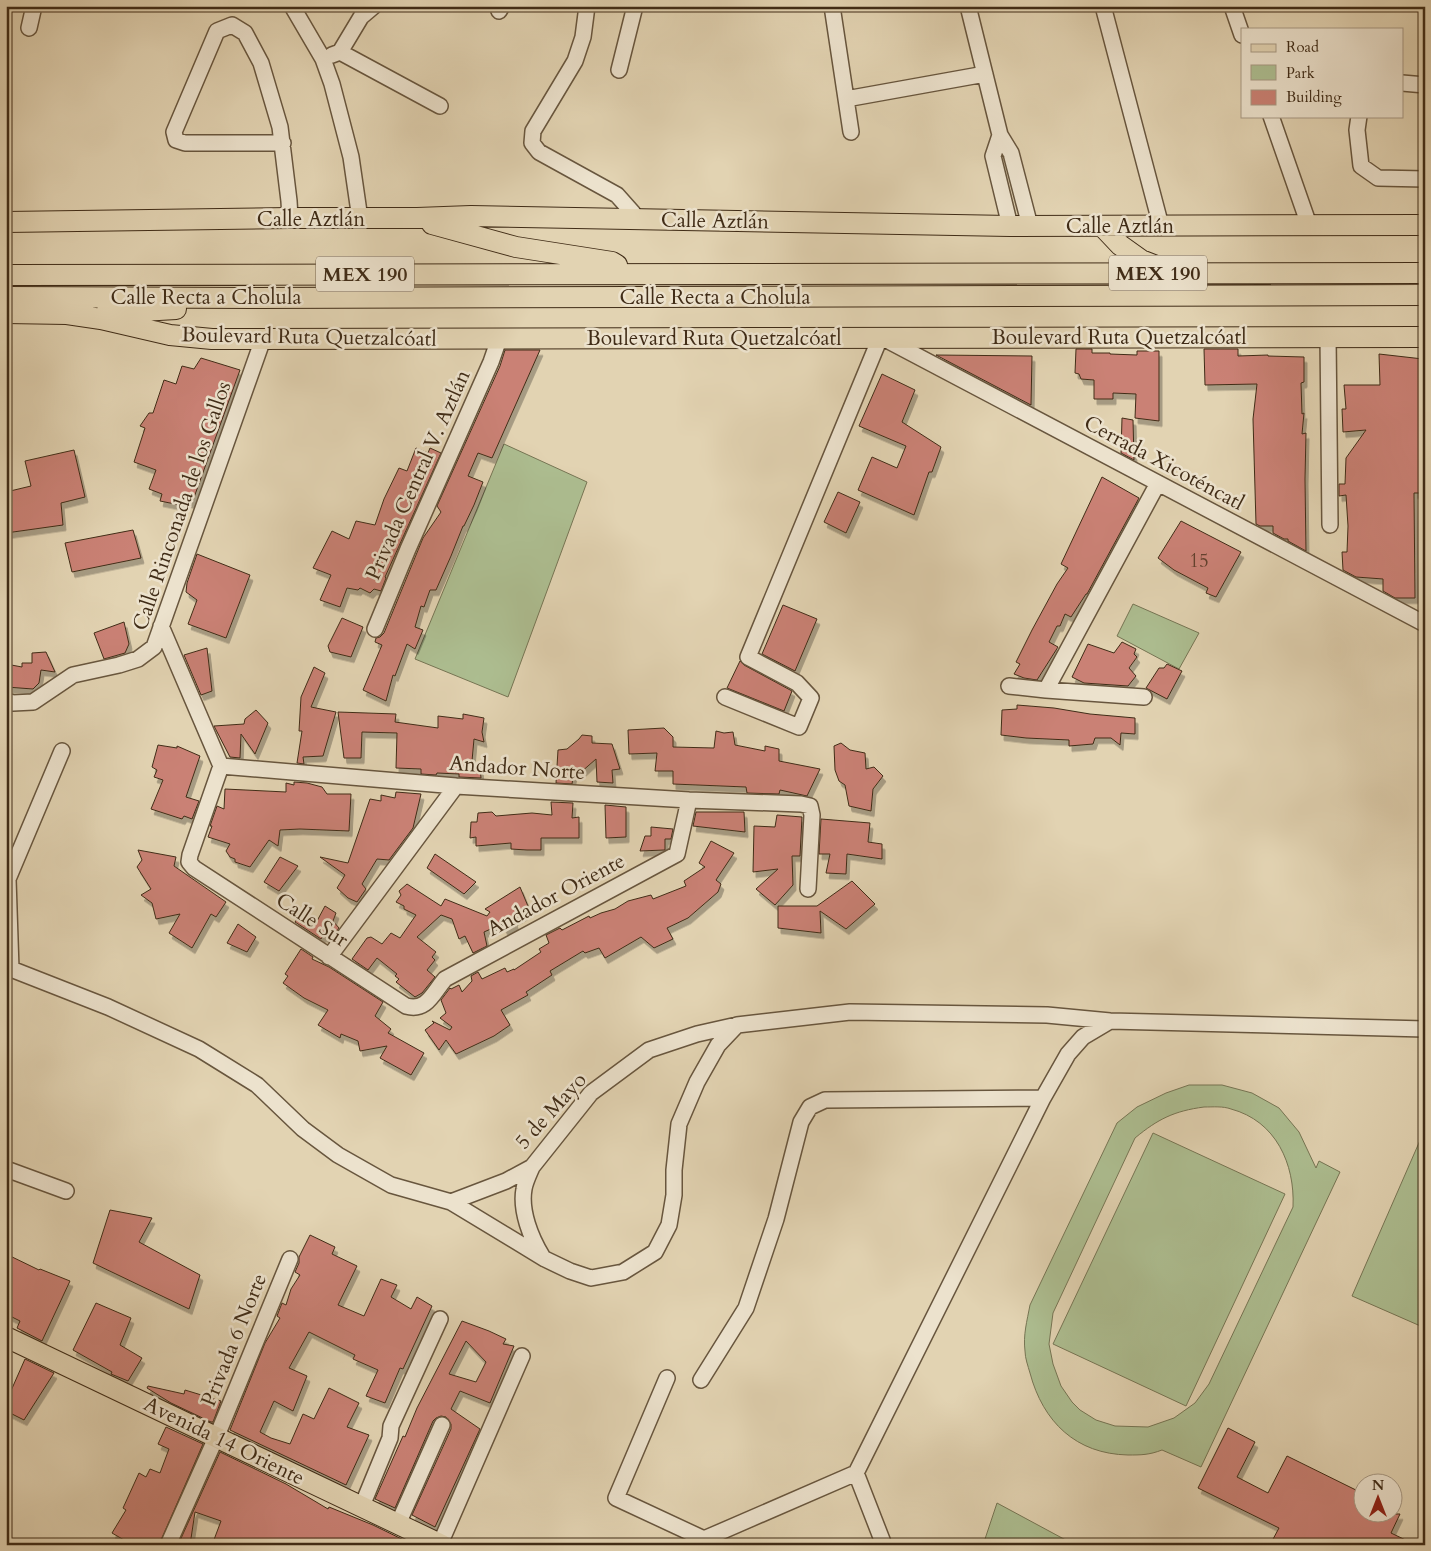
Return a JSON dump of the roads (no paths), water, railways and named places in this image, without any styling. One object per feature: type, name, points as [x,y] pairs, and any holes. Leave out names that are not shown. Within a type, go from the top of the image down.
[{"type":"main road","name":"Calle Aztlán","points":[[6,222],[290,218],[360,219],[471,216],[1020,226],[1425,225]]},
{"type":"main road","points":[[417,218],[435,225],[516,247],[612,262],[632,273]]},
{"type":"main road","points":[[1102,226],[1120,245],[1141,260],[1173,273]]},
{"type":"main road","name":"MEX 190","points":[[6,275],[1425,273]]},
{"type":"main road","name":"Calle Recta a Cholula","points":[[6,297],[1425,295]]},
{"type":"main road","points":[[67,314],[164,310],[214,305],[255,298]]},
{"type":"main road","name":"Boulevard Ruta Quetzalcóatl","points":[[6,313],[67,314],[108,320],[170,335],[212,339],[1425,337]]},
{"type":"main road","name":"Avenida 14 Oriente","points":[[6,1337],[441,1544]]},
{"type":"street","points":[[29,28],[34,6]]},
{"type":"street","points":[[292,6],[323,59],[332,84],[351,157],[360,219]]},
{"type":"street","points":[[323,59],[340,52],[361,17],[374,6]]},
{"type":"street","points":[[587,6],[583,36],[575,61],[533,131],[532,144],[539,152],[617,194],[633,213],[635,219]]},
{"type":"street","points":[[619,70],[635,6]]},
{"type":"street","points":[[832,6],[851,132]]},
{"type":"street","points":[[968,6],[1000,134],[1011,153],[1020,226]]},
{"type":"street","points":[[1103,6],[1161,226]]},
{"type":"street","points":[[1232,6],[1241,32]]},
{"type":"street","points":[[283,144],[185,144],[176,140],[174,132],[217,31],[232,25],[245,33],[261,63],[280,127],[283,144],[290,218]]},
{"type":"street","points":[[340,52],[440,106]]},
{"type":"street","points":[[846,99],[985,74]]},
{"type":"street","points":[[1404,83],[1425,86]]},
{"type":"street","points":[[1272,118],[1309,225]]},
{"type":"street","points":[[1359,118],[1357,130],[1361,166],[1378,178],[1425,179]]},
{"type":"street","points":[[1328,336],[1330,526]]},
{"type":"street","points":[[725,697],[799,727],[811,698],[797,682],[748,657],[882,338]]},
{"type":"street","name":"Cerrada Xicoténcatl","points":[[882,338],[1425,624]]},
{"type":"street","name":"Calle Rinconada de los Gallos","points":[[6,701],[13,703],[33,702],[73,675],[138,659],[154,647],[263,339]]},
{"type":"street","name":"Privada Central V. Aztlán","points":[[375,629],[408,549],[491,362],[499,339]]},
{"type":"street","points":[[1046,690],[1158,483]]},
{"type":"street","points":[[160,626],[221,766]]},
{"type":"street","points":[[1009,686],[1144,696]]},
{"type":"street","points":[[62,751],[7,879],[9,968],[108,1007],[199,1049],[258,1085],[303,1129],[338,1155],[390,1184],[450,1202],[570,1272],[591,1278],[622,1272],[655,1252],[669,1224],[674,1195],[674,1170],[679,1124],[697,1082],[718,1045],[737,1025]]},
{"type":"street","name":"Andador Norte","points":[[221,766],[456,786],[689,800],[801,804],[810,806],[812,815],[808,889]]},
{"type":"street","name":"Calle Sur","points":[[221,766],[189,862],[194,868],[329,957],[406,1006],[415,1008]]},
{"type":"street","points":[[329,957],[456,786]]},
{"type":"street","name":"Andador Oriente","points":[[415,1008],[425,1005],[445,979],[677,854],[689,800]]},
{"type":"street","name":"5 de Mayo","points":[[450,1202],[506,1181],[532,1167],[591,1093],[649,1050],[696,1034],[737,1025],[850,1012],[1047,1015],[1110,1021],[1425,1029]]},
{"type":"street","points":[[667,1378],[616,1498],[704,1539],[856,1473],[1043,1098],[1068,1054],[1083,1037],[1110,1021]]},
{"type":"street","points":[[701,1380],[746,1308],[776,1219],[801,1122],[810,1108],[825,1100],[1043,1098]]},
{"type":"street","points":[[532,1167],[524,1189],[524,1208],[532,1240],[545,1259]]},
{"type":"street","points":[[6,1168],[66,1190]]},
{"type":"street","name":"Privada 6 Norte","points":[[168,1545],[216,1437],[290,1260]]},
{"type":"street","points":[[362,1506],[390,1438],[391,1426],[440,1319]]},
{"type":"street","points":[[441,1544],[485,1438],[522,1356]]},
{"type":"street","points":[[398,1524],[442,1425]]},
{"type":"street","points":[[856,1473],[884,1545]]}]
